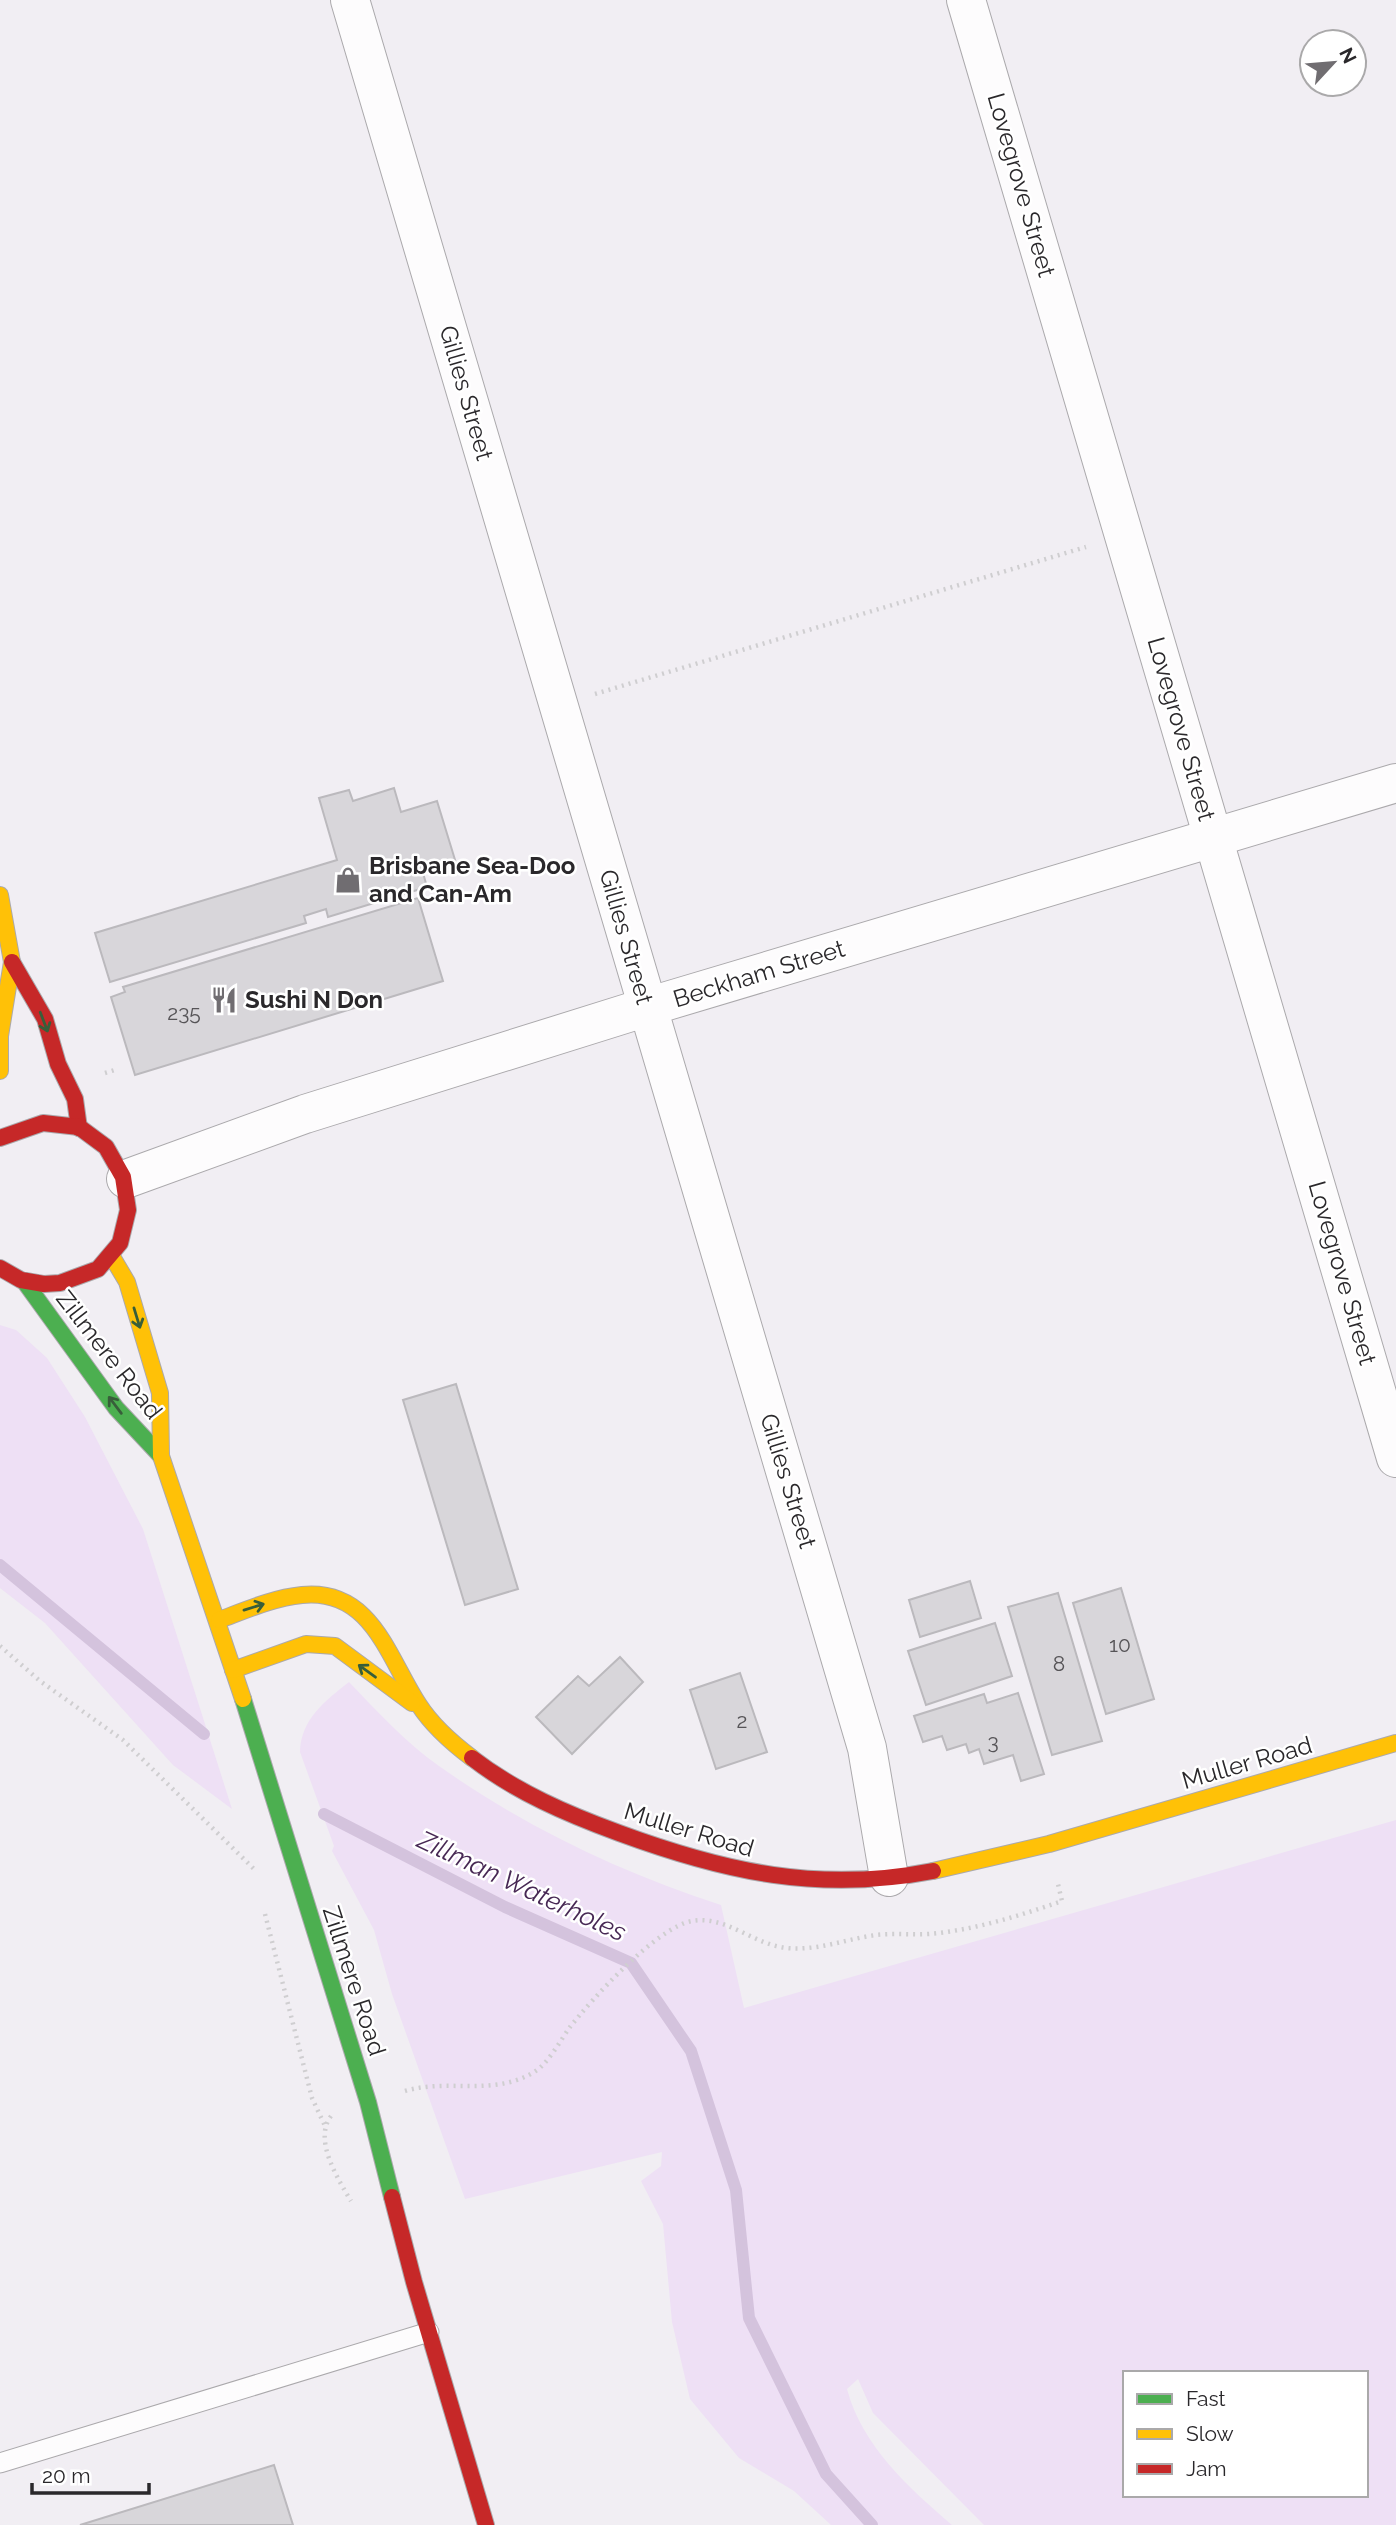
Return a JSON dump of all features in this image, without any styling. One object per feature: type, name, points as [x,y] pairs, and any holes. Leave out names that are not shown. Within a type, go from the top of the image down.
[{"type":"main road","points":[[0,895],[12,962],[0,1036],[0,1071]]},
{"type":"main road","points":[[12,962],[45,1019],[58,1064],[75,1099],[79,1128]]},
{"type":"main road","points":[[0,1138],[36,1122],[58,1122],[79,1128],[99,1140],[116,1157],[126,1179],[130,1206],[125,1232],[111,1255],[93,1272],[71,1282],[47,1285],[24,1281],[1,1271]]},
{"type":"main road","name":"Zillmere Road","points":[[111,1255],[127,1282],[160,1393],[161,1455],[219,1620],[368,2102],[429,2332],[486,2525]]},
{"type":"main road","name":"Zillmere Road","points":[[24,1281],[116,1408],[161,1455]]},
{"type":"main road","name":"Muller Road","points":[[219,1620],[290,1596],[319,1592],[349,1602],[377,1629],[423,1710],[475,1761],[509,1783],[568,1813],[675,1853],[747,1874],[794,1879],[889,1877],[1005,1857],[1396,1743]]},
{"type":"main road","points":[[233,1670],[306,1644],[335,1646],[423,1710]]},
{"type":"street","name":"Gillies Street","points":[[349,0],[867,1748],[889,1877]]},
{"type":"street","name":"Lovegrove Street","points":[[966,0],[1396,1458]]},
{"type":"street","name":"Beckham Street","points":[[126,1179],[305,1114],[647,1007],[1396,783]]},
{"type":"lane","points":[[0,2463],[429,2332]]},
{"type":"path","points":[[558,705],[1090,546]]},
{"type":"path","points":[[101,1074],[118,1069]]},
{"type":"path","points":[[0,1646],[40,1681],[123,1740],[254,1869]]},
{"type":"path","points":[[250,1857],[257,1882]]},
{"type":"path","points":[[399,2093],[424,2086],[492,2087],[512,2083],[537,2071],[594,1996],[667,1932],[690,1921],[706,1920],[729,1925],[764,1945],[818,1947],[873,1936],[926,1934],[988,1924],[1062,1901],[1059,1890]]},
{"type":"path","points":[[264,1908],[312,2098],[325,2126],[327,2151],[356,2209]]},
{"type":"path","points":[[325,2126],[338,2111]]},
{"type":"shaded area","points":[[0,1325],[16,1330],[47,1358],[85,1417],[143,1529],[232,1809],[173,1765],[45,1623],[0,1588]]},
{"type":"shaded area","points":[[349,1682],[427,1757],[505,1809],[611,1863],[721,1905],[744,2008],[1396,1820],[1396,2525],[984,2525],[873,2413],[858,2379],[847,2389],[854,2410],[875,2447],[904,2481],[952,2525],[831,2525],[794,2491],[739,2458],[690,2399],[672,2322],[663,2224],[641,2181],[661,2166],[662,2152],[465,2199],[392,1994],[374,1930],[332,1851],[334,1846],[300,1752],[305,1730],[323,1704]]},
{"type":"building","name":"Brisbane Sea-Doo and Can-Am","points":[[394,788],[401,812],[437,801],[456,863],[423,873],[427,887],[328,917],[326,909],[304,916],[306,923],[110,982],[95,933],[337,860],[319,798],[349,790],[353,801]]},
{"type":"building","points":[[418,898],[443,981],[135,1075],[111,997],[125,992],[123,987]]},
{"type":"building","points":[[456,1384],[518,1589],[465,1605],[403,1400]]},
{"type":"building","points":[[970,1581],[981,1618],[920,1637],[909,1600]]},
{"type":"building","points":[[1121,1588],[1154,1699],[1106,1714],[1073,1603]]},
{"type":"building","points":[[1058,1593],[1102,1741],[1052,1755],[1008,1607]]},
{"type":"building","points":[[995,1623],[1012,1676],[926,1705],[908,1651]]},
{"type":"building","points":[[620,1657],[643,1682],[572,1754],[536,1717],[578,1676],[589,1686]]},
{"type":"building","points":[[740,1673],[767,1752],[716,1769],[690,1690]]},
{"type":"building","points":[[1018,1693],[1044,1774],[1021,1781],[1013,1755],[984,1764],[979,1749],[969,1753],[966,1744],[947,1750],[942,1736],[923,1742],[914,1716],[984,1694],[987,1703]]},
{"type":"building","points":[[274,2465],[293,2525],[80,2525]]},
{"type":"waterway","name":"Zillman Waterholes","points":[[0,1565],[204,1734]]},
{"type":"waterway","name":"Zillman Waterholes","points":[[324,1814],[505,1907],[631,1963],[691,2051],[736,2190],[749,2318],[826,2474],[872,2525]]},
{"type":"traffic: fast","points":[[24,1281],[116,1408],[161,1456]]},
{"type":"traffic: fast","points":[[243,1699],[368,2102],[392,2197]]},
{"type":"traffic: slow","points":[[0,895],[12,962],[0,1036],[0,1071]]},
{"type":"traffic: slow","points":[[111,1255],[127,1282],[160,1393],[161,1456],[243,1699]]},
{"type":"traffic: slow","points":[[219,1620],[270,1602],[302,1595],[326,1596],[345,1603],[362,1614],[375,1630],[430,1720],[472,1758]]},
{"type":"traffic: slow","points":[[233,1670],[306,1644],[335,1646],[412,1703]]},
{"type":"traffic: slow","points":[[933,1871],[1049,1844],[1396,1743]]},
{"type":"traffic: jam","points":[[12,962],[45,1019],[58,1064],[75,1099],[79,1128]]},
{"type":"traffic: jam","points":[[0,1138],[43,1123],[79,1127],[106,1147],[123,1177],[128,1210],[120,1243],[98,1269],[60,1283],[44,1284],[21,1280],[0,1268]]},
{"type":"traffic: jam","points":[[472,1758],[524,1792],[580,1818],[658,1847],[735,1868],[773,1875],[851,1880],[933,1871]]},
{"type":"traffic: jam","points":[[392,2197],[414,2282],[486,2525]]},
{"type":"place","name":"Brisbane Sea-Doo and Can-Am","points":[[348,880]]},
{"type":"place","name":"Sushi N Don","points":[[224,1000]]}]
